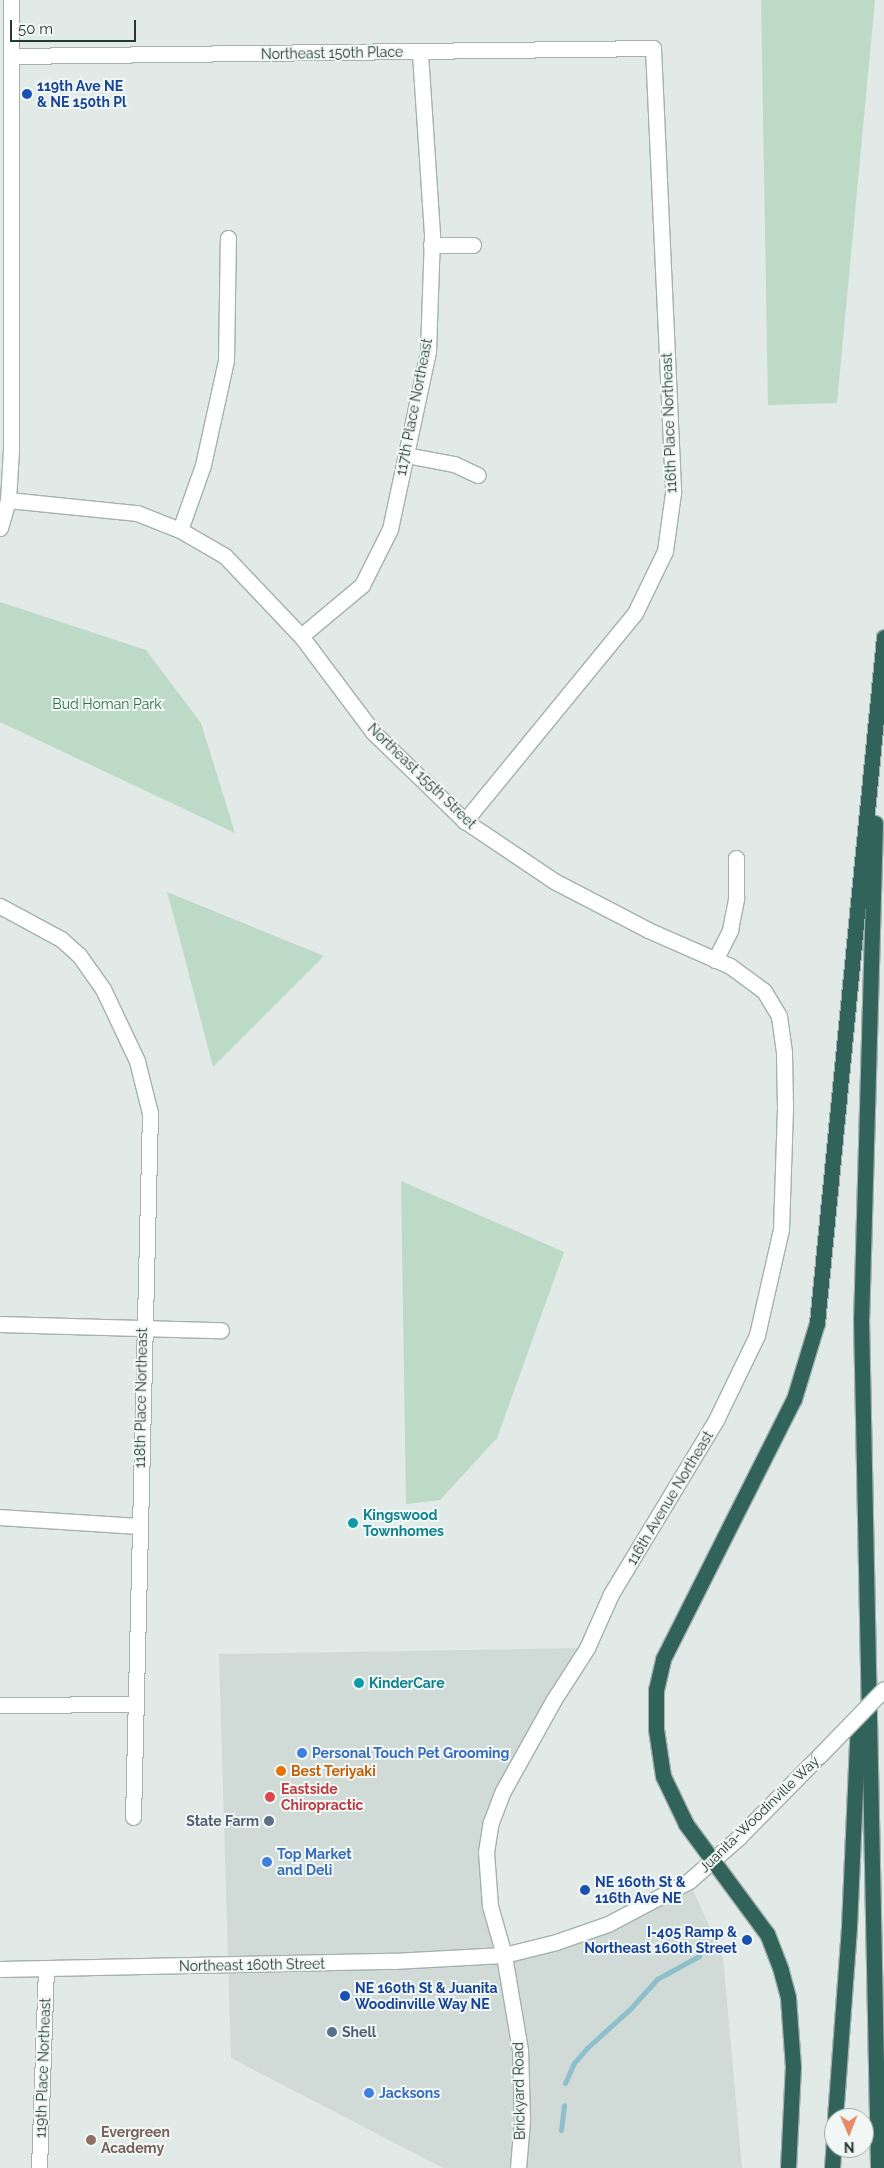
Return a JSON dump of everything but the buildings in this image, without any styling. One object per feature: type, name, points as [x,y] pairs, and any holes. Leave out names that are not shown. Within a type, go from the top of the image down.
[{"type":"highway","points":[[788,2168],[792,2067],[788,1997],[767,1934],[686,1824],[663,1776],[656,1729],[656,1690],[663,1658],[794,1399],[817,1323],[884,637]]},
{"type":"highway","points":[[878,2168],[864,1586],[861,1318],[881,671]]},
{"type":"highway","points":[[836,2108],[849,1927],[864,1586]]},
{"type":"street","points":[[0,528],[8,500],[5,237],[11,0]]},
{"type":"street","name":"Northeast 150th Place","points":[[11,56],[653,48]]},
{"type":"street","name":"116th Place Northeast","points":[[465,821],[635,613],[665,551],[673,493],[653,48]]},
{"type":"street","name":"117th Place Northeast","points":[[301,636],[362,585],[390,529],[428,351],[431,245],[420,52]]},
{"type":"street","points":[[180,530],[203,464],[226,360],[228,238]]},
{"type":"street","points":[[431,245],[473,245]]},
{"type":"street","points":[[406,454],[454,464],[478,475]]},
{"type":"street","name":"Northeast 155th Street","points":[[8,500],[137,513],[180,530],[225,556],[301,636],[373,732],[465,821],[554,881],[648,930],[730,966],[764,990],[779,1016]]},
{"type":"street","points":[[715,960],[730,930],[736,898],[736,858]]},
{"type":"street","name":"118th Place Northeast","points":[[0,906],[61,939],[79,956],[103,989],[137,1061],[150,1113],[133,1704],[133,1816]]},
{"type":"street","name":"116th Avenue Northeast","points":[[504,1955],[490,1906],[486,1852],[492,1822],[503,1792],[553,1701],[587,1648],[611,1594],[716,1420],[757,1335],[781,1229],[785,1116],[784,1052],[779,1016]]},
{"type":"street","points":[[0,1324],[221,1330]]},
{"type":"street","points":[[0,1517],[138,1526]]},
{"type":"street","name":"Juanita-Woodinville Way","points":[[504,1955],[608,1924],[689,1881],[714,1861],[884,1689]]},
{"type":"street","points":[[0,1705],[133,1704]]},
{"type":"street","name":"Northeast 160th Street","points":[[0,1969],[393,1961],[504,1955]]},
{"type":"street","name":"Brickyard Road","points":[[504,1955],[520,2050],[522,2120],[518,2168]]},
{"type":"street","name":"119th Place Northeast","points":[[40,2168],[46,1968]]},
{"type":"shaded area","points":[[584,1648],[503,1791],[486,1852],[504,1955],[556,1942],[689,1881],[723,1957],[742,2168],[443,2168],[231,2058],[219,1654]]},
{"type":"green space","points":[[761,0],[875,0],[837,403],[768,405]]},
{"type":"green space","name":"Bud Homan Park","points":[[0,602],[146,650],[201,723],[235,833],[0,722]]},
{"type":"green space","points":[[167,892],[324,956],[213,1067],[179,936]]},
{"type":"green space","points":[[401,1181],[564,1252],[497,1438],[440,1500],[406,1504]]},
{"type":"waterway","points":[[565,2083],[574,2063],[587,2048],[631,2008],[657,1979],[699,1956]]},
{"type":"waterway","points":[[561,2130],[564,2105]]},
{"type":"place","name":"119th Ave NE & NE 150th Pl","points":[[27,94]]},
{"type":"place","name":"Kingswood Townhomes","points":[[353,1523]]},
{"type":"place","name":"KinderCare","points":[[359,1683]]},
{"type":"place","name":"Personal Touch Pet Grooming","points":[[302,1753]]},
{"type":"place","name":"Best Teriyaki","points":[[281,1771]]},
{"type":"place","name":"Eastside Chiropractic","points":[[270,1797]]},
{"type":"place","name":"State Farm","points":[[269,1821]]},
{"type":"place","name":"Top Market and Deli","points":[[267,1862]]},
{"type":"place","name":"NE 160th St & 116th Ave NE","points":[[585,1890]]},
{"type":"place","name":"I-405 Ramp & Northeast 160th Street","points":[[747,1940]]},
{"type":"place","name":"NE 160th St & Juanita Woodinville Way NE","points":[[345,1996]]},
{"type":"place","name":"Shell","points":[[332,2032]]},
{"type":"place","name":"Jacksons","points":[[369,2093]]},
{"type":"place","name":"Evergreen Academy","points":[[91,2140]]}]
